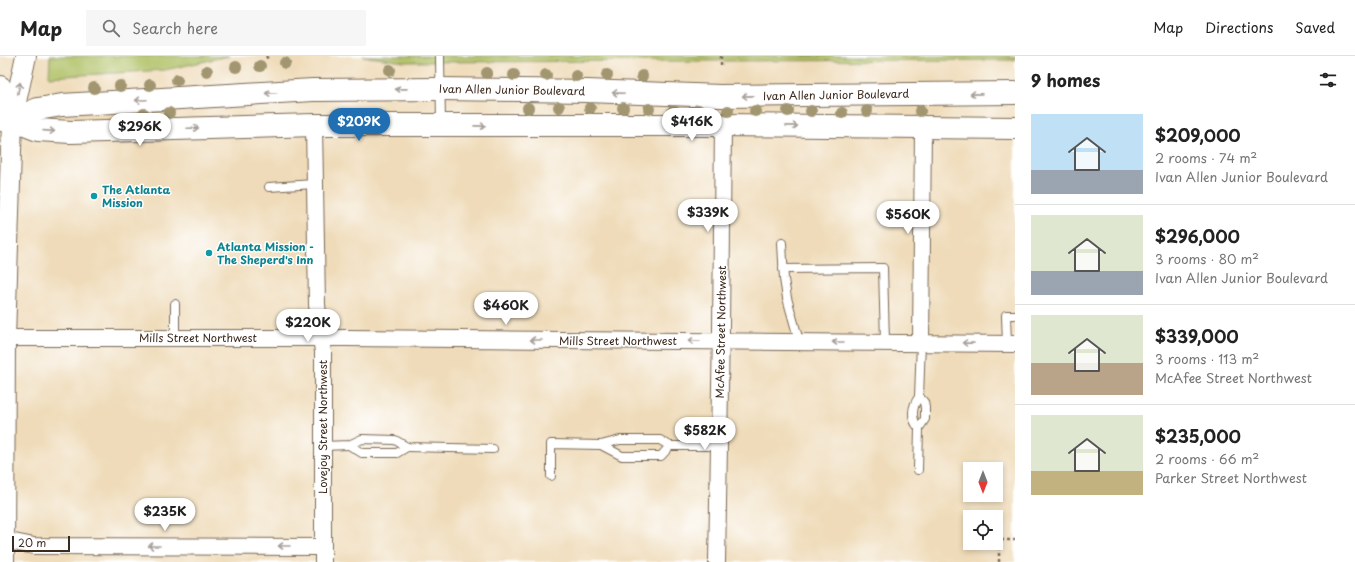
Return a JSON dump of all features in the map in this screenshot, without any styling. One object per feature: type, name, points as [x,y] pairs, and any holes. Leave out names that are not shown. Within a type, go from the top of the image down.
[{"type":"main road","points":[[0,87],[6,120],[38,130],[71,132],[314,125],[723,125],[1015,128]]},
{"type":"main road","name":"Ivan Allen Junior Boulevard","points":[[6,120],[38,109],[62,105],[313,90],[440,89],[587,91],[720,96],[1015,93]]},
{"type":"street","points":[[4,562],[2,338],[6,120],[26,56]]},
{"type":"street","name":"Lovejoy Street Northwest","points":[[314,125],[317,305],[323,352],[323,554]]},
{"type":"street","name":"McAfee Street Northwest","points":[[717,562],[723,125]]},
{"type":"street","points":[[921,342],[923,128]]},
{"type":"street","name":"Mills Street Northwest","points":[[2,338],[322,338],[921,342],[1011,344]]},
{"type":"street","points":[[4,540],[34,546],[323,554]]},
{"type":"lane","points":[[440,56],[441,125]]},
{"type":"lane","points":[[269,187],[314,184]]},
{"type":"lane","points":[[782,243],[783,269],[787,298],[799,341]]},
{"type":"lane","points":[[783,269],[883,268],[885,342]]},
{"type":"lane","points":[[175,304],[175,338]]},
{"type":"lane","points":[[1011,344],[1006,315],[1015,315]]},
{"type":"lane","points":[[920,428],[915,424],[913,417],[914,405],[919,397],[921,342]]},
{"type":"lane","points":[[918,470],[920,428],[924,424],[925,419],[924,402],[919,397]]},
{"type":"lane","points":[[323,446],[349,445],[362,439],[395,440],[407,447],[493,449]]},
{"type":"lane","points":[[551,476],[551,444],[600,445],[620,440],[660,440],[670,446],[719,446]]},
{"type":"lane","points":[[349,445],[362,453],[397,453],[407,447]]},
{"type":"lane","points":[[600,445],[622,456],[661,456],[670,446]]},
{"type":"path","points":[[266,56],[268,60]]},
{"type":"path","points":[[721,56],[721,68]]},
{"type":"path","points":[[1003,540],[1015,540]]},
{"type":"path","points":[[999,550],[999,562]]},
{"type":"green space","points":[[50,56],[229,56],[165,70],[49,77]]},
{"type":"green space","points":[[363,56],[1015,56],[1015,60],[404,62]]},
{"type":"place","name":"The Atlanta Mission","points":[[94,196]]},
{"type":"place","name":"Atlanta Mission - The Sheperd's Inn","points":[[209,253]]}]
